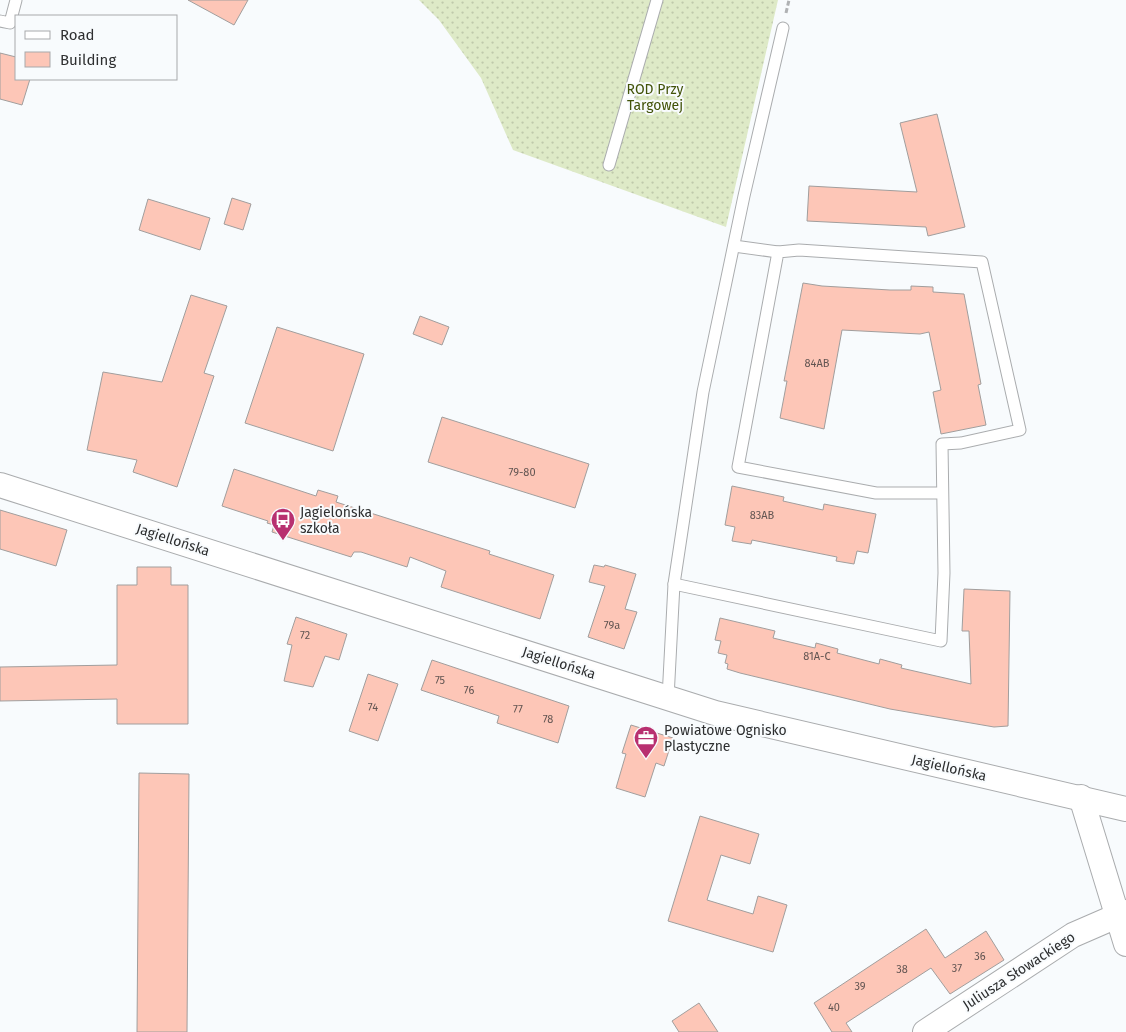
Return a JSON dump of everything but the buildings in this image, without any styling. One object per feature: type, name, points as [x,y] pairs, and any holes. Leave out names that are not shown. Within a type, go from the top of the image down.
[{"type":"street","name":"Jagiellońska","points":[[0,485],[715,713],[1126,809]]},
{"type":"street","points":[[1081,797],[1122,914],[1126,944]]},
{"type":"street","name":"Juliusza Słowackiego","points":[[925,1032],[1072,935],[1122,914]]},
{"type":"lane","points":[[0,20],[10,23],[16,0]]},
{"type":"lane","points":[[609,165],[657,0]]},
{"type":"lane","points":[[668,698],[674,584],[702,392],[783,28]]},
{"type":"lane","points":[[674,584],[941,641],[944,573],[942,444],[961,443],[1020,430],[982,262],[799,250],[778,252],[734,246]]},
{"type":"lane","points":[[778,252],[738,467],[876,493],[942,493]]},
{"type":"green space","name":"ROD Przy Targowej","points":[[419,0],[778,0],[726,227],[513,150],[481,78],[439,20]]},
{"type":"place","name":"Jagielońska szkoła","points":[[283,541]]},
{"type":"place","name":"Powiatowe Ognisko Plastyczne","points":[[646,759]]}]
